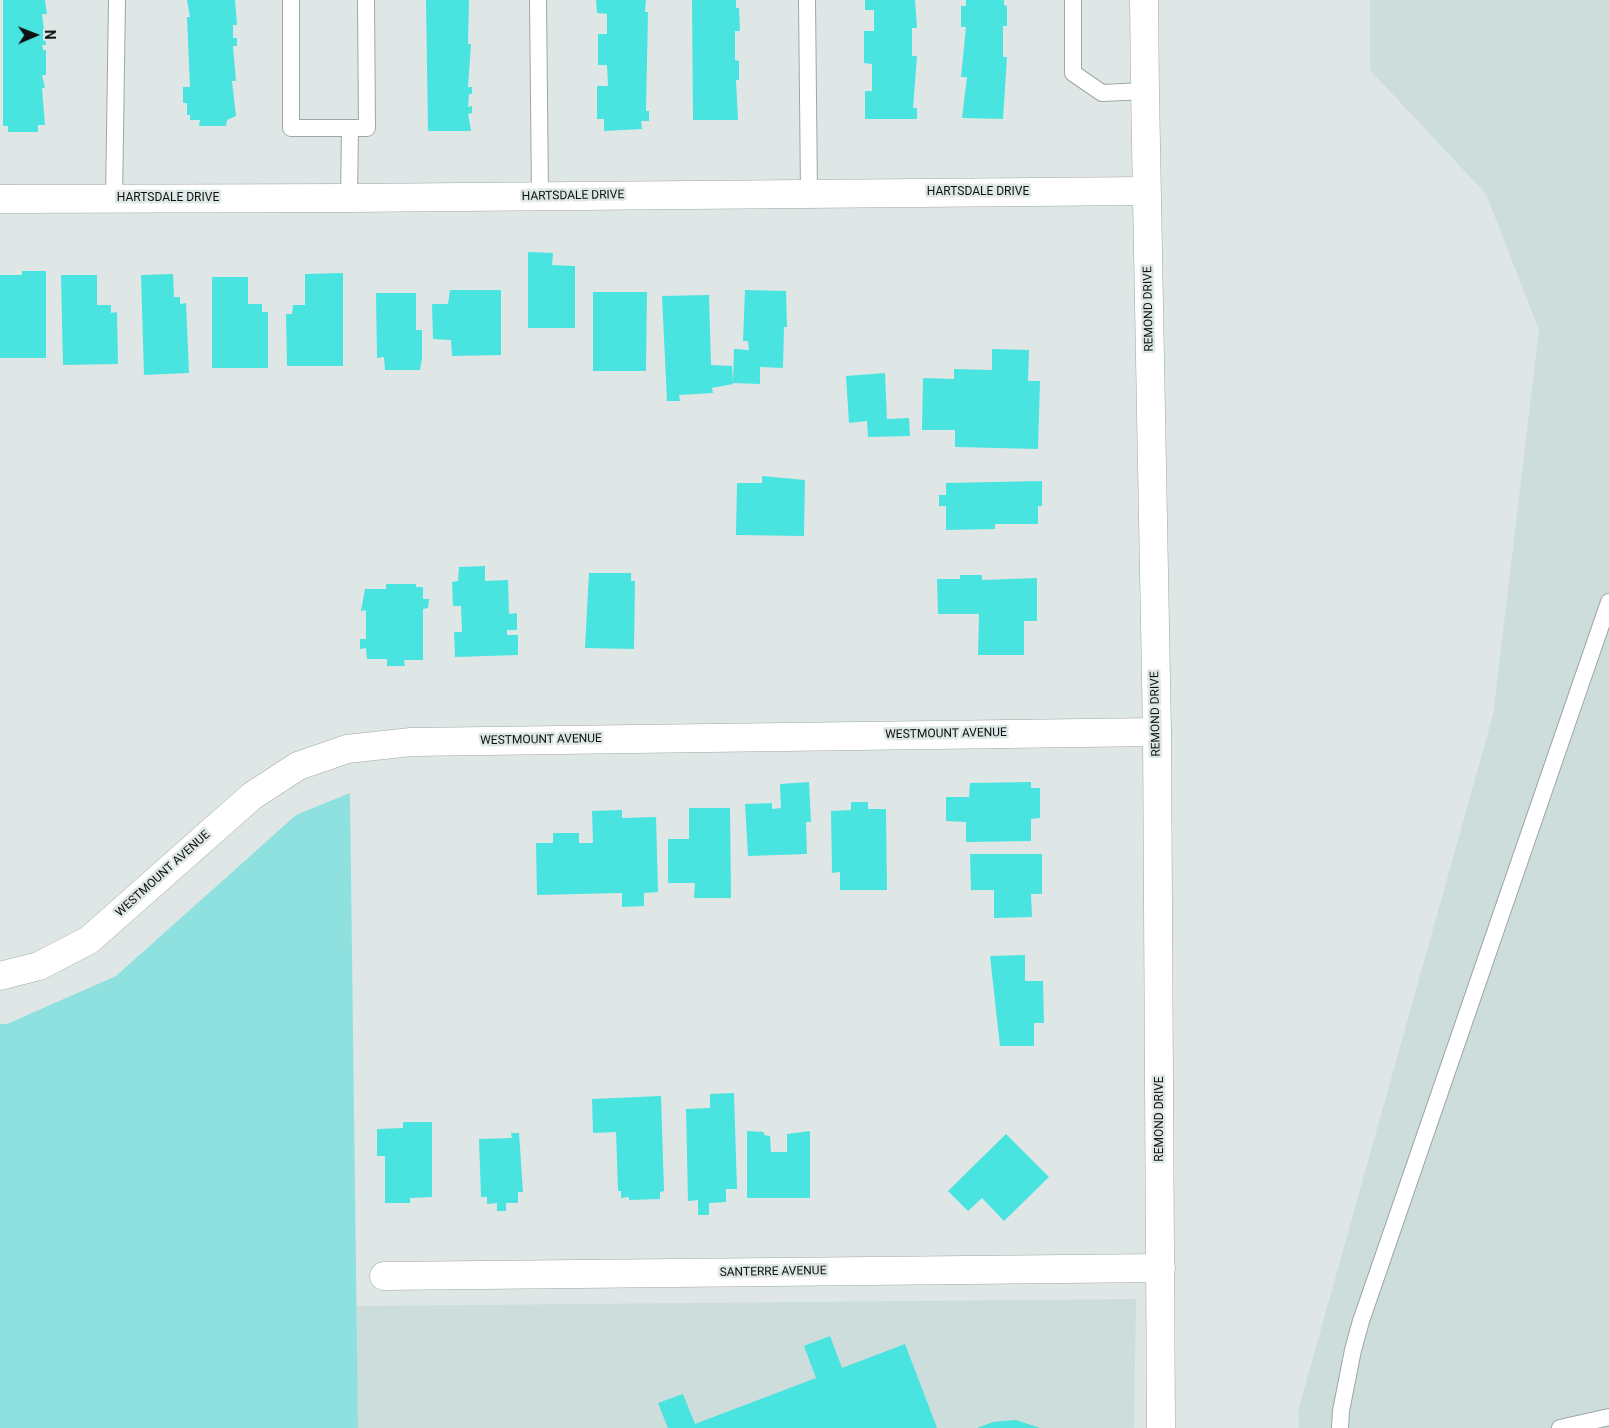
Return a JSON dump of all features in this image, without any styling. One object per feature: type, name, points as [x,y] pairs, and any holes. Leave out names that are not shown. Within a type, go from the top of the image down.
[{"type":"street","name":"REMOND DRIVE","points":[[1144,0],[1157,732],[1161,1428]]},
{"type":"street","name":"HARTSDALE DRIVE","points":[[0,199],[1146,191]]},
{"type":"street","name":"WESTMOUNT AVENUE","points":[[0,976],[39,966],[89,940],[252,796],[298,766],[347,749],[411,742],[1157,732]]},
{"type":"street","name":"SANTERRE AVENUE","points":[[384,1276],[1161,1268]]},
{"type":"lane","points":[[114,198],[117,0]]},
{"type":"lane","points":[[292,0],[291,128],[367,128],[366,0]]},
{"type":"lane","points":[[538,0],[540,196]]},
{"type":"lane","points":[[807,0],[810,193]]},
{"type":"lane","points":[[1073,0],[1074,73],[1102,93],[1145,91]]},
{"type":"lane","points":[[349,198],[350,128]]},
{"type":"lane","points":[[1340,1428],[1341,1411],[1361,1321],[1609,602]]},
{"type":"lane","points":[[1560,1428],[1609,1417]]},
{"type":"shaded area","points":[[1370,0],[1609,0],[1609,1428],[1299,1428],[1298,1411],[1493,715],[1539,330],[1486,194],[1370,70]]},
{"type":"shaded area","points":[[350,793],[358,1428],[0,1428],[0,1024],[7,1024],[116,976],[296,815]]},
{"type":"shaded area","points":[[1136,1299],[1134,1428],[358,1428],[356,1306]]},
{"type":"building","points":[[3,0],[45,0],[47,14],[42,14],[46,45],[42,45],[43,50],[46,50],[46,75],[42,75],[45,88],[42,88],[45,125],[38,125],[38,132],[8,132],[8,126],[3,126]]},
{"type":"building","points":[[187,0],[235,0],[237,25],[233,25],[233,38],[237,38],[237,46],[233,46],[236,81],[232,81],[236,116],[227,120],[226,126],[199,126],[200,120],[190,120],[190,115],[187,115],[187,103],[183,103],[183,87],[190,87],[187,17],[190,17]]},
{"type":"building","points":[[426,0],[469,0],[468,44],[471,44],[468,87],[472,87],[472,94],[469,94],[468,107],[472,106],[472,113],[468,114],[471,131],[428,131]]},
{"type":"building","points":[[596,0],[646,0],[645,12],[648,12],[646,111],[649,111],[649,121],[641,121],[642,129],[604,131],[604,119],[597,119],[597,86],[608,86],[607,65],[598,65],[598,34],[607,34],[607,14],[597,13]]},
{"type":"building","points":[[692,0],[736,0],[736,8],[739,8],[740,31],[735,31],[735,60],[739,61],[739,80],[736,80],[738,120],[693,120]]},
{"type":"building","points":[[865,0],[915,0],[917,28],[912,28],[912,56],[917,56],[913,108],[917,108],[917,119],[865,119],[865,91],[872,91],[872,64],[864,63],[864,31],[874,31],[874,10],[865,10]]},
{"type":"building","points":[[966,0],[1004,0],[1004,5],[1007,6],[1007,26],[1003,26],[1003,57],[1007,57],[1003,119],[962,118],[967,77],[961,77],[966,27],[961,27],[961,6],[966,6]]},
{"type":"building","points":[[528,252],[553,253],[552,265],[575,266],[575,328],[528,328]]},
{"type":"building","points":[[22,271],[46,271],[46,358],[0,358],[0,275],[22,275]]},
{"type":"building","points":[[343,273],[343,366],[287,366],[286,314],[292,314],[293,305],[305,305],[305,274]]},
{"type":"building","points":[[173,274],[174,297],[180,297],[180,304],[186,303],[189,373],[144,375],[141,275]]},
{"type":"building","points":[[61,275],[97,275],[97,305],[111,305],[111,313],[117,312],[118,364],[63,365]]},
{"type":"building","points":[[212,277],[248,277],[248,304],[262,304],[262,312],[268,312],[268,368],[212,368]]},
{"type":"building","points":[[450,290],[501,290],[501,355],[452,356],[451,340],[433,339],[432,304],[448,304]]},
{"type":"building","points":[[745,290],[786,291],[787,327],[784,327],[783,368],[760,367],[760,384],[733,383],[734,349],[749,350],[748,341],[743,341]]},
{"type":"building","points":[[593,292],[647,292],[646,371],[593,371]]},
{"type":"building","points":[[376,293],[416,293],[416,330],[422,330],[420,370],[385,370],[384,357],[377,358]]},
{"type":"building","points":[[709,295],[711,365],[732,366],[733,384],[712,388],[713,393],[679,395],[680,401],[667,401],[662,296]]},
{"type":"building","points":[[992,349],[1029,350],[1028,381],[1040,381],[1038,449],[955,447],[955,430],[922,430],[923,378],[954,379],[954,369],[992,370]]},
{"type":"building","points":[[885,373],[887,419],[909,418],[910,436],[868,437],[867,421],[849,423],[846,376]]},
{"type":"building","points":[[762,476],[805,480],[804,536],[736,535],[737,483],[762,483]]},
{"type":"building","points":[[1042,481],[1042,506],[1038,506],[1038,524],[995,524],[995,529],[946,530],[946,506],[939,506],[939,495],[946,495],[946,483]]},
{"type":"building","points":[[485,566],[485,581],[508,580],[509,614],[517,613],[517,630],[507,630],[507,635],[518,635],[518,655],[455,657],[454,632],[462,632],[461,606],[453,606],[452,582],[458,581],[459,567]]},
{"type":"building","points":[[589,573],[631,573],[631,581],[635,581],[634,649],[585,648]]},
{"type":"building","points":[[960,575],[982,575],[982,580],[1037,578],[1037,621],[1024,621],[1024,655],[978,655],[979,614],[938,614],[937,579],[960,579]]},
{"type":"building","points":[[386,584],[416,584],[416,587],[423,587],[423,599],[429,599],[428,608],[423,609],[423,660],[404,660],[405,666],[387,666],[387,659],[367,659],[366,648],[360,649],[360,639],[366,639],[366,610],[361,611],[365,589],[386,589]]},
{"type":"building","points":[[809,782],[811,822],[806,822],[807,854],[748,856],[745,804],[772,803],[772,809],[781,808],[780,784]]},
{"type":"building","points":[[1031,782],[1031,788],[1040,788],[1040,818],[1031,819],[1031,841],[966,842],[966,822],[946,821],[946,797],[969,797],[970,783]]},
{"type":"building","points":[[851,802],[868,802],[868,809],[886,809],[887,890],[840,890],[840,872],[832,873],[831,811],[851,810]]},
{"type":"building","points":[[689,808],[730,808],[731,898],[694,898],[695,883],[668,883],[668,839],[689,839]]},
{"type":"building","points":[[622,810],[622,818],[656,817],[658,892],[644,893],[644,906],[622,907],[622,893],[537,895],[536,843],[553,843],[553,833],[579,833],[579,843],[593,843],[592,811]]},
{"type":"building","points":[[970,854],[1042,854],[1042,894],[1031,894],[1032,917],[994,918],[994,890],[971,890]]},
{"type":"building","points":[[1025,955],[1025,981],[1043,981],[1044,1023],[1034,1023],[1034,1046],[1000,1046],[990,956]]},
{"type":"building","points":[[734,1093],[737,1189],[726,1189],[726,1202],[709,1203],[709,1215],[698,1215],[698,1200],[688,1201],[686,1109],[710,1108],[710,1094]]},
{"type":"building","points":[[661,1096],[664,1191],[660,1192],[660,1199],[629,1200],[629,1197],[621,1198],[621,1191],[618,1191],[616,1132],[593,1133],[592,1099]]},
{"type":"building","points":[[403,1122],[432,1122],[432,1197],[410,1198],[410,1203],[385,1203],[385,1156],[377,1156],[377,1129],[403,1128]]},
{"type":"building","points":[[747,1131],[764,1132],[764,1135],[770,1136],[771,1152],[787,1152],[787,1134],[810,1131],[810,1198],[747,1198]]},
{"type":"building","points":[[511,1133],[519,1133],[523,1192],[518,1192],[518,1203],[506,1203],[506,1211],[497,1211],[497,1203],[487,1204],[487,1197],[481,1197],[479,1139],[512,1138]]},
{"type":"building","points":[[1006,1134],[1049,1177],[1004,1221],[982,1198],[968,1211],[948,1191]]},
{"type":"building","points":[[830,1336],[842,1368],[905,1344],[937,1428],[668,1428],[658,1403],[683,1394],[695,1424],[816,1378],[804,1346]]},
{"type":"building","points":[[1016,1420],[1040,1428],[977,1428],[993,1422]]}]
